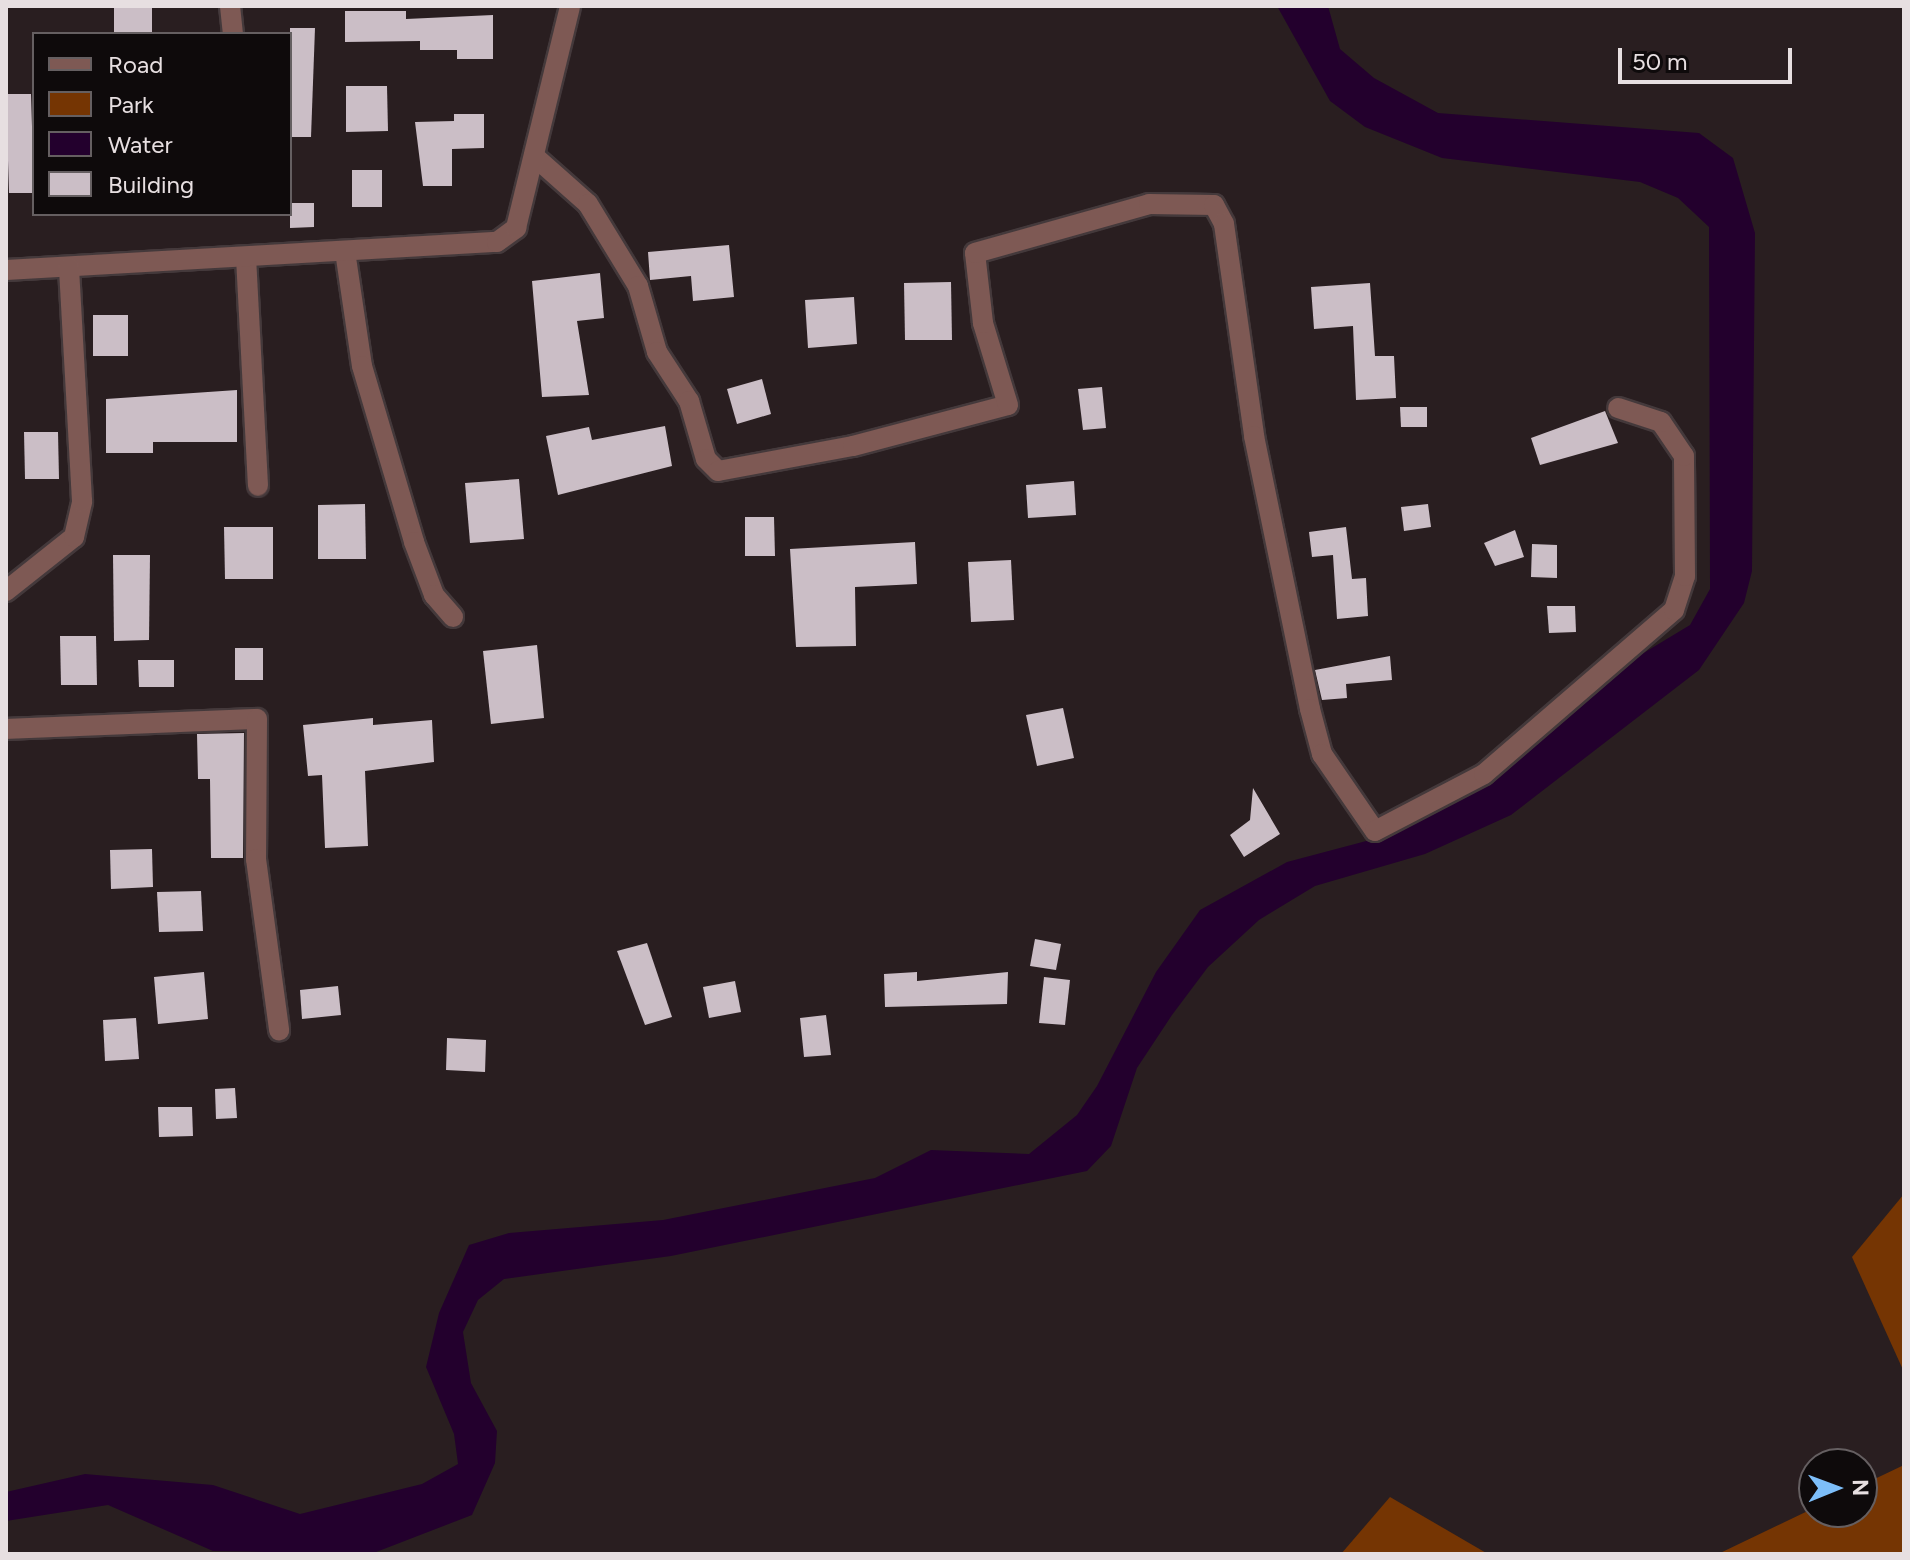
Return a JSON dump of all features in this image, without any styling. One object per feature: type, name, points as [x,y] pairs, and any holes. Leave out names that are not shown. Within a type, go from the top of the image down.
[{"type":"street","points":[[230,6],[233,32]]},
{"type":"street","points":[[6,270],[497,242],[516,228],[570,6]]},
{"type":"street","points":[[534,156],[588,204],[638,286],[657,352],[689,401],[706,459],[718,471],[853,446],[1008,405],[978,299],[975,253],[1149,204],[1214,205],[1224,224],[1254,436],[1310,709],[1322,754],[1375,831],[1484,774],[1674,610],[1685,576],[1684,456],[1661,422],[1618,408]]},
{"type":"street","points":[[345,251],[362,366],[414,542],[434,595],[453,617]]},
{"type":"street","points":[[246,257],[258,486]]},
{"type":"street","points":[[6,591],[74,537],[82,501],[69,267]]},
{"type":"street","points":[[6,729],[257,719],[256,859],[279,1030]]},
{"type":"green space","points":[[1904,1194],[1904,1372],[1852,1257]]},
{"type":"green space","points":[[1904,1465],[1904,1554],[1718,1554],[1798,1516],[1798,1528],[1878,1528],[1878,1477]]},
{"type":"green space","points":[[1390,1497],[1488,1554],[1341,1554]]},
{"type":"water","points":[[1277,6],[1328,6],[1340,49],[1374,78],[1438,113],[1699,133],[1733,158],[1755,233],[1752,571],[1744,603],[1699,670],[1511,815],[1425,854],[1315,886],[1259,920],[1208,967],[1172,1015],[1137,1068],[1111,1146],[1087,1171],[671,1256],[504,1279],[478,1300],[463,1332],[471,1383],[497,1431],[495,1463],[472,1515],[371,1554],[213,1551],[108,1505],[6,1521],[6,1492],[85,1474],[213,1485],[300,1514],[422,1484],[458,1464],[454,1434],[426,1367],[439,1313],[469,1245],[509,1233],[663,1220],[875,1178],[931,1150],[1029,1154],[1077,1115],[1097,1086],[1156,972],[1200,910],[1287,862],[1370,840],[1487,783],[1632,660],[1690,625],[1710,589],[1709,227],[1678,198],[1640,182],[1442,158],[1365,127],[1330,101]]},
{"type":"building","points":[[114,6],[152,6],[152,32],[114,32]]},
{"type":"building","points":[[345,11],[406,11],[406,19],[493,15],[493,59],[457,59],[457,50],[420,50],[420,41],[345,42]]},
{"type":"building","points":[[290,28],[315,28],[311,137],[292,137]]},
{"type":"building","points":[[346,86],[387,86],[388,131],[346,132]]},
{"type":"building","points":[[6,94],[31,94],[32,193],[9,193]]},
{"type":"building","points":[[454,114],[484,114],[484,148],[452,149],[452,186],[423,186],[415,122],[454,121]]},
{"type":"building","points":[[352,170],[382,170],[382,207],[352,207]]},
{"type":"building","points":[[292,203],[314,203],[314,227],[290,228]]},
{"type":"building","points":[[729,245],[734,297],[693,301],[691,276],[650,280],[648,252]]},
{"type":"building","points":[[600,273],[604,318],[577,321],[589,395],[542,397],[532,281]]},
{"type":"building","points":[[951,282],[952,340],[905,340],[904,283]]},
{"type":"building","points":[[1370,283],[1375,356],[1394,356],[1396,398],[1356,400],[1353,326],[1314,329],[1311,287]]},
{"type":"building","points":[[854,297],[857,344],[808,348],[805,300]]},
{"type":"building","points":[[93,315],[128,315],[128,356],[93,356]]},
{"type":"building","points":[[762,379],[771,414],[737,424],[727,389]]},
{"type":"building","points":[[1102,387],[1106,428],[1083,430],[1078,389]]},
{"type":"building","points":[[237,390],[237,442],[153,442],[153,453],[106,453],[106,399]]},
{"type":"building","points":[[1400,407],[1427,407],[1427,427],[1401,427]]},
{"type":"building","points":[[1605,411],[1618,443],[1540,465],[1531,438]]},
{"type":"building","points":[[665,426],[672,466],[558,495],[546,436],[589,427],[592,440]]},
{"type":"building","points":[[24,432],[58,432],[59,479],[25,479]]},
{"type":"building","points":[[519,479],[524,539],[470,543],[465,483]]},
{"type":"building","points":[[1074,481],[1076,515],[1028,518],[1026,485]]},
{"type":"building","points":[[365,504],[366,559],[318,559],[318,505]]},
{"type":"building","points":[[1428,504],[1431,527],[1404,531],[1401,507]]},
{"type":"building","points":[[745,517],[774,517],[775,556],[745,556]]},
{"type":"building","points":[[224,527],[273,527],[273,579],[225,579]]},
{"type":"building","points":[[1346,527],[1352,579],[1366,578],[1368,616],[1337,619],[1333,555],[1312,557],[1309,532]]},
{"type":"building","points":[[1515,530],[1524,557],[1495,566],[1484,543]]},
{"type":"building","points":[[915,542],[917,584],[855,587],[856,646],[796,647],[790,549]]},
{"type":"building","points":[[1532,544],[1557,545],[1557,578],[1531,577]]},
{"type":"building","points":[[113,555],[150,555],[149,640],[114,641]]},
{"type":"building","points":[[1011,560],[1014,620],[971,622],[968,562]]},
{"type":"building","points":[[1547,606],[1575,606],[1576,632],[1549,633]]},
{"type":"building","points":[[60,636],[96,636],[97,685],[61,685]]},
{"type":"building","points":[[537,645],[544,718],[491,724],[483,651]]},
{"type":"building","points":[[235,648],[263,648],[263,680],[235,680]]},
{"type":"building","points":[[1390,656],[1392,680],[1346,684],[1347,698],[1322,700],[1315,670]]},
{"type":"building","points":[[138,660],[174,660],[174,687],[139,687]]},
{"type":"building","points":[[1063,708],[1074,758],[1037,766],[1026,715]]},
{"type":"building","points":[[373,718],[373,725],[432,720],[434,762],[365,771],[368,846],[325,848],[322,775],[308,776],[303,725]]},
{"type":"building","points":[[244,733],[243,858],[211,858],[210,779],[198,779],[197,734]]},
{"type":"building","points":[[1253,788],[1280,834],[1244,857],[1230,835],[1250,820]]},
{"type":"building","points":[[152,849],[153,887],[111,889],[110,850]]},
{"type":"building","points":[[201,891],[203,931],[159,932],[157,892]]},
{"type":"building","points":[[1035,939],[1061,944],[1056,970],[1030,966]]},
{"type":"building","points":[[647,943],[672,1017],[645,1025],[617,951]]},
{"type":"building","points":[[204,972],[208,1019],[158,1024],[154,977]]},
{"type":"building","points":[[917,972],[917,981],[1008,972],[1007,1004],[885,1007],[884,974]]},
{"type":"building","points":[[1044,977],[1070,980],[1065,1025],[1039,1023]]},
{"type":"building","points":[[735,981],[741,1012],[709,1018],[703,987]]},
{"type":"building","points":[[338,986],[341,1015],[302,1019],[300,990]]},
{"type":"building","points":[[826,1015],[831,1055],[804,1057],[800,1018]]},
{"type":"building","points":[[136,1018],[139,1059],[105,1061],[103,1020]]},
{"type":"building","points":[[447,1038],[486,1040],[485,1072],[446,1070]]},
{"type":"building","points":[[235,1088],[237,1118],[216,1119],[215,1089]]},
{"type":"building","points":[[158,1107],[192,1107],[193,1136],[159,1137]]}]
